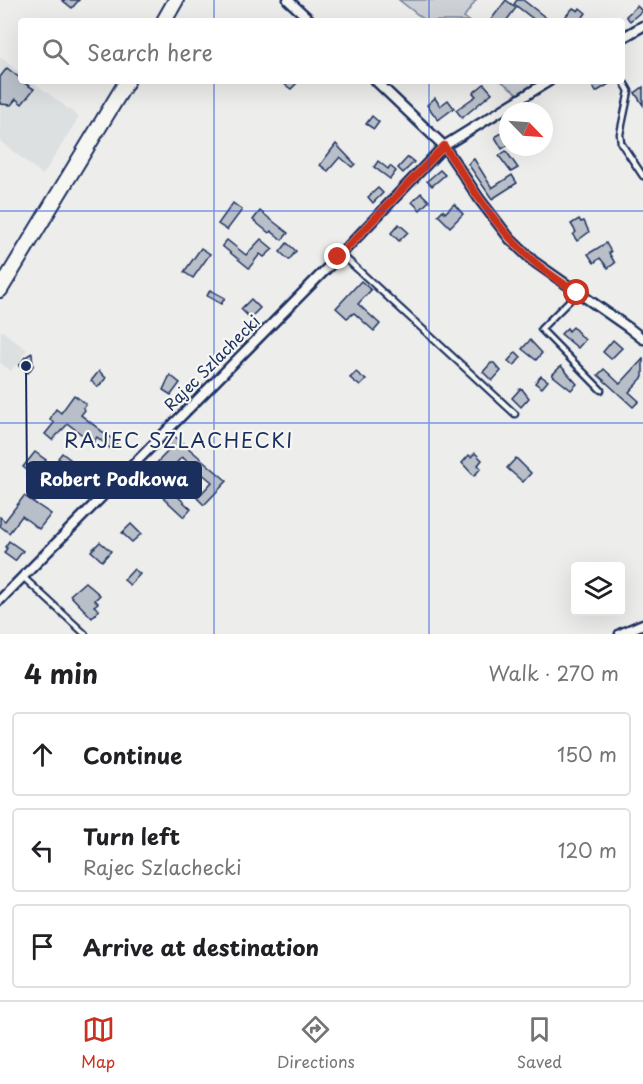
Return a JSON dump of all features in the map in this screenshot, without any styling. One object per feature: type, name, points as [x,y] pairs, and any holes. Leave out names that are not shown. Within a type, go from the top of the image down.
[{"type":"main road","points":[[166,18],[176,0]]},
{"type":"main road","points":[[0,290],[125,84]]},
{"type":"street","points":[[288,0],[308,18]]},
{"type":"street","points":[[625,36],[643,26]]},
{"type":"street","points":[[379,84],[444,146],[480,200],[510,238],[533,261],[643,339]]},
{"type":"street","name":"Rajec Szlachecki","points":[[0,600],[342,254],[444,146],[544,84]]},
{"type":"street","points":[[621,634],[643,624]]},
{"type":"lane","points":[[625,84],[629,90],[620,134],[621,142],[643,176]]},
{"type":"lane","points":[[342,254],[515,414]]},
{"type":"lane","points":[[577,293],[541,328],[601,390]]},
{"type":"lane","points":[[22,577],[85,634]]},
{"type":"shaded area","points":[[399,0],[476,0],[465,18],[422,18]]},
{"type":"shaded area","points":[[0,57],[18,71],[18,84],[36,84],[79,117],[43,175],[0,141]]},
{"type":"shaded area","points":[[505,84],[535,84],[518,94]]},
{"type":"shaded area","points":[[1,330],[27,350],[19,366],[16,364],[11,371],[0,363]]},
{"type":"building","points":[[62,0],[79,0],[72,8]]},
{"type":"building","points":[[506,0],[516,8],[508,18],[492,18]]},
{"type":"building","points":[[517,0],[523,0],[546,18],[532,18],[514,4]]},
{"type":"building","points":[[637,6],[642,11],[630,21],[626,16]]},
{"type":"building","points":[[573,8],[578,11],[580,8],[586,13],[582,18],[565,17]]},
{"type":"building","points":[[7,68],[18,77],[18,84],[26,84],[34,89],[22,104],[16,99],[11,105],[0,104],[0,77]]},
{"type":"building","points":[[284,84],[296,84],[291,89]]},
{"type":"building","points":[[484,84],[492,93],[462,118],[456,110],[476,96],[473,93]]},
{"type":"building","points":[[592,84],[609,84],[596,92]]},
{"type":"building","points":[[643,87],[643,105],[635,93]]},
{"type":"building","points":[[435,98],[440,106],[448,100],[454,108],[438,120],[427,105]]},
{"type":"building","points":[[372,116],[379,122],[374,129],[366,124]]},
{"type":"building","points":[[336,144],[355,164],[352,167],[340,157],[328,171],[320,165]]},
{"type":"building","points":[[499,156],[510,156],[518,168],[511,172]]},
{"type":"building","points":[[408,157],[414,162],[403,173],[398,168]]},
{"type":"building","points":[[474,159],[492,188],[512,175],[517,183],[492,199],[468,164]]},
{"type":"building","points":[[378,161],[388,169],[390,166],[396,171],[390,179],[374,167]]},
{"type":"building","points":[[440,170],[445,175],[432,186],[427,181]]},
{"type":"building","points":[[378,188],[383,193],[373,203],[368,197]]},
{"type":"building","points":[[421,193],[429,201],[420,210],[412,202]]},
{"type":"building","points":[[233,203],[242,210],[227,230],[218,224]]},
{"type":"building","points":[[454,204],[463,214],[450,227],[438,215],[443,210],[445,213]]},
{"type":"building","points":[[260,211],[288,233],[282,240],[253,220]]},
{"type":"building","points":[[579,219],[581,222],[584,221],[589,232],[577,241],[573,235],[576,232],[571,224]]},
{"type":"building","points":[[399,224],[408,232],[399,241],[391,233]]},
{"type":"building","points":[[261,239],[273,249],[264,257],[260,254],[249,268],[222,246],[227,240],[246,255]]},
{"type":"building","points":[[287,243],[296,251],[289,260],[280,252]]},
{"type":"building","points":[[606,243],[615,263],[608,268],[600,258],[594,263],[588,254]]},
{"type":"building","points":[[201,248],[210,254],[193,278],[184,272]]},
{"type":"building","points":[[361,281],[371,290],[358,304],[380,324],[374,331],[354,313],[347,318],[336,308]]},
{"type":"building","points":[[210,290],[225,298],[221,304],[207,296]]},
{"type":"building","points":[[251,299],[260,308],[250,318],[241,309]]},
{"type":"building","points":[[573,327],[585,340],[578,348],[561,334],[567,328],[569,331]]},
{"type":"building","points":[[530,340],[542,353],[536,360],[522,349]]},
{"type":"building","points":[[613,340],[622,348],[611,359],[603,352]]},
{"type":"building","points":[[516,352],[521,357],[514,366],[508,361]]},
{"type":"building","points":[[32,353],[33,366],[28,373],[19,366],[25,357]]},
{"type":"building","points":[[643,359],[643,377],[629,392],[639,401],[633,407],[598,375],[604,369],[620,384]]},
{"type":"building","points":[[491,363],[494,363],[501,371],[492,381],[483,372]]},
{"type":"building","points":[[561,366],[577,384],[571,390],[552,375]]},
{"type":"building","points":[[99,371],[106,378],[98,387],[91,381]]},
{"type":"building","points":[[356,372],[366,380],[360,386],[350,378]]},
{"type":"building","points":[[170,375],[180,383],[171,395],[163,390]]},
{"type":"building","points":[[541,376],[548,381],[542,388],[535,383]]},
{"type":"building","points":[[520,389],[529,398],[521,407],[512,398]]},
{"type":"building","points":[[74,395],[86,404],[81,415],[117,443],[112,450],[97,437],[93,443],[68,424],[52,440],[45,434],[54,423],[50,420],[56,409],[61,413]]},
{"type":"building","points":[[172,434],[227,481],[204,505],[197,498],[212,482],[182,457],[160,480],[191,509],[184,517],[140,476],[147,468],[150,470],[170,449],[164,443]]},
{"type":"building","points":[[35,452],[46,460],[34,476],[23,467]]},
{"type":"building","points":[[62,453],[84,470],[80,475],[58,458]]},
{"type":"building","points":[[475,453],[482,460],[478,465],[481,468],[474,476],[462,463],[469,455],[471,457]]},
{"type":"building","points":[[516,458],[531,473],[523,482],[507,468]]},
{"type":"building","points":[[24,496],[51,514],[39,529],[22,516],[9,533],[0,526],[0,517],[5,521]]},
{"type":"building","points":[[131,524],[141,534],[132,542],[122,533]]},
{"type":"building","points":[[9,541],[23,551],[15,561],[4,553]]},
{"type":"building","points":[[100,542],[111,551],[102,561],[91,551]]},
{"type":"building","points":[[134,569],[140,574],[130,585],[124,580]]},
{"type":"building","points":[[85,582],[100,595],[95,600],[98,603],[94,606],[99,610],[92,618],[70,595]]},
{"type":"place","name":"Robert Podkowa","points":[[26,366]]},
{"type":"district","name":"RAJEC SZLACHECKI","points":[[179,441]]},
{"type":"route","points":[[338,257],[444,146],[480,200],[510,238],[533,261],[577,293]]}]
